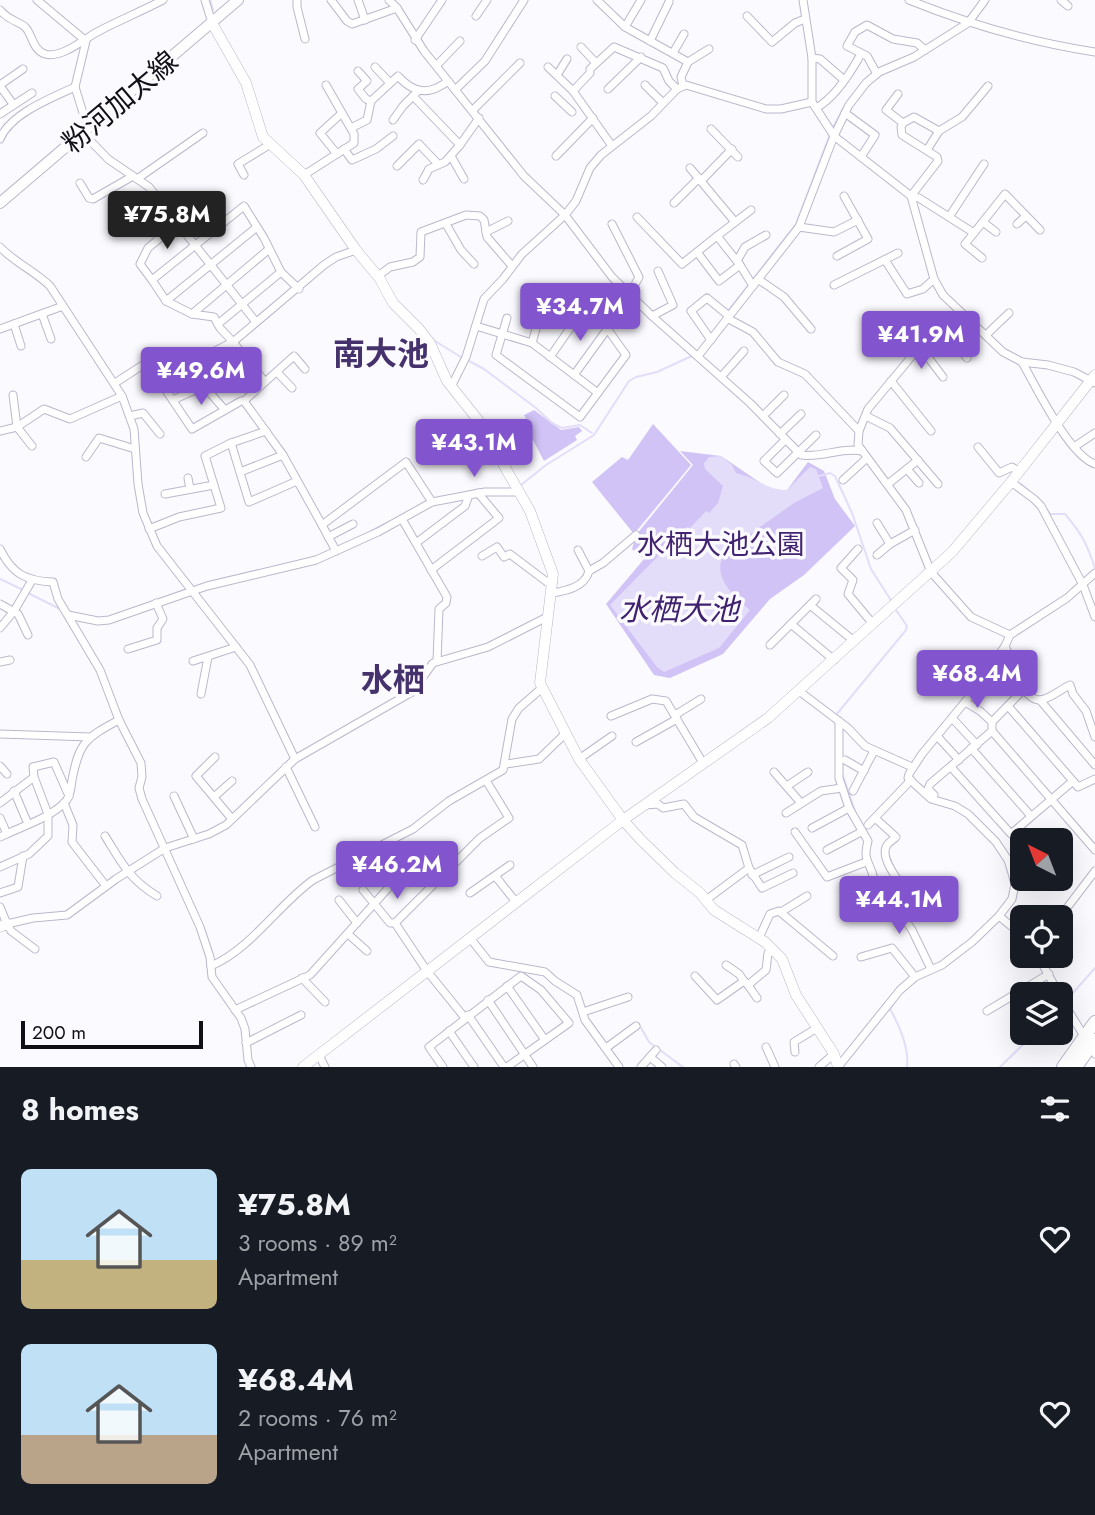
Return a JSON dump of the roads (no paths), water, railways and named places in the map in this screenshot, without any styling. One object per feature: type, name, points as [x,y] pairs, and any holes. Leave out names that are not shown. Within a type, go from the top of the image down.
[{"type":"highway","points":[[1076,1067],[1091,1045],[1095,1022]]},
{"type":"highway","points":[[1063,1067],[1091,1045]]},
{"type":"main road","name":"粉河加太線","points":[[2,200],[238,0]]},
{"type":"main road","points":[[212,23],[246,83],[260,131],[269,145],[304,175],[356,250],[378,276],[393,303],[430,343],[451,387],[478,420],[519,492],[548,557],[552,588],[540,672],[542,688],[579,759],[623,820],[658,856],[722,916],[759,938],[782,959],[796,995],[834,1054],[838,1067]]},
{"type":"main road","points":[[303,1067],[623,820],[768,718],[963,540],[1093,380]]},
{"type":"street","points":[[37,0],[86,41]]},
{"type":"street","points":[[0,10],[7,19],[25,26],[36,46],[45,54],[65,50],[86,41],[99,31],[163,0]]},
{"type":"street","points":[[205,0],[212,23]]},
{"type":"street","points":[[297,0],[305,39]]},
{"type":"street","points":[[331,0],[352,24],[397,8]]},
{"type":"street","points":[[358,0],[365,20]]},
{"type":"street","points":[[389,0],[397,8],[415,40],[529,182],[565,215],[612,277],[652,316],[721,377],[802,455],[813,457],[850,449],[864,455]]},
{"type":"street","points":[[415,40],[442,0]]},
{"type":"street","points":[[476,16],[487,0]]},
{"type":"street","points":[[455,90],[485,61],[524,0]]},
{"type":"street","points":[[597,0],[625,27],[688,62]]},
{"type":"street","points":[[625,27],[642,0]]},
{"type":"street","points":[[803,0],[812,58],[814,105],[832,132],[911,196],[919,198],[974,233]]},
{"type":"street","points":[[909,0],[968,23],[1023,40],[1095,52]]},
{"type":"street","points":[[696,354],[799,227],[832,132],[875,71],[925,50],[968,23],[985,0]]},
{"type":"street","points":[[1061,0],[1068,6]]},
{"type":"street","points":[[650,41],[669,2]]},
{"type":"street","points":[[747,16],[772,42],[795,23],[805,19]]},
{"type":"street","points":[[875,71],[867,56],[847,46],[855,32],[867,25],[893,38],[918,43],[925,50]]},
{"type":"street","points":[[673,53],[684,34]]},
{"type":"street","points":[[86,41],[75,87],[85,131],[108,159],[149,187],[256,322]]},
{"type":"street","points":[[437,65],[460,41]]},
{"type":"street","points":[[581,47],[596,63]]},
{"type":"street","points":[[565,105],[590,74],[590,69],[614,47],[663,68],[669,81],[680,88]]},
{"type":"street","points":[[680,88],[681,77],[688,62],[709,49]]},
{"type":"street","points":[[451,387],[466,357],[484,299],[522,254],[565,215],[576,201],[590,168],[601,155],[651,116],[680,88],[686,85],[766,109],[780,110],[823,104],[861,54]]},
{"type":"street","points":[[608,89],[641,57]]},
{"type":"street","points":[[812,58],[820,59],[843,79]]},
{"type":"street","points":[[557,75],[567,59]]},
{"type":"street","points":[[473,110],[520,64]]},
{"type":"street","points":[[548,67],[575,93],[612,146]]},
{"type":"street","points":[[375,68],[390,83]]},
{"type":"street","points":[[13,104],[0,86],[23,69]]},
{"type":"street","points":[[358,71],[367,81],[358,89],[371,101]]},
{"type":"street","points":[[351,128],[367,120],[371,101],[398,76],[460,145]]},
{"type":"street","points":[[393,120],[415,93],[437,89],[448,81]]},
{"type":"street","points":[[304,175],[354,143],[354,134],[326,85]]},
{"type":"street","points":[[645,85],[663,103]]},
{"type":"street","points":[[927,150],[939,131],[962,117],[988,86]]},
{"type":"street","points":[[0,139],[5,126],[45,101],[75,87]]},
{"type":"street","points":[[0,114],[32,93]]},
{"type":"street","points":[[898,94],[886,110],[903,123]]},
{"type":"street","points":[[555,96],[572,112]]},
{"type":"street","points":[[342,113],[320,133],[352,160],[376,149],[393,136]]},
{"type":"street","points":[[845,113],[875,135],[861,157]]},
{"type":"street","points":[[911,196],[938,162],[937,157],[902,135],[901,127],[914,117],[939,131]]},
{"type":"street","points":[[423,180],[429,169],[451,156],[479,118]]},
{"type":"street","points":[[556,156],[593,118]]},
{"type":"street","points":[[711,129],[738,157]]},
{"type":"street","points":[[80,183],[89,198],[93,199],[135,177],[203,133]]},
{"type":"street","points":[[397,166],[419,144],[438,164]]},
{"type":"street","points":[[244,175],[238,164],[269,145]]},
{"type":"street","points":[[674,202],[732,149]]},
{"type":"street","points":[[451,156],[464,179]]},
{"type":"street","points":[[949,217],[984,164]]},
{"type":"street","points":[[690,168],[735,222]]},
{"type":"street","points":[[1001,183],[1004,194],[1040,230]]},
{"type":"street","points":[[982,258],[965,244],[1004,194]]},
{"type":"street","points":[[837,256],[868,239],[844,195]]},
{"type":"street","points":[[911,196],[934,279],[943,295],[1003,352],[1022,362],[1060,368],[1093,380]]},
{"type":"street","points":[[152,280],[244,206],[281,272],[299,289]]},
{"type":"street","points":[[637,217],[682,264],[751,210]]},
{"type":"street","points":[[378,276],[390,267],[413,262],[420,257],[421,232],[466,215],[480,216],[484,220],[490,242],[512,266]]},
{"type":"street","points":[[1017,224],[1026,216]]},
{"type":"street","points":[[799,227],[834,232],[858,220]]},
{"type":"street","points":[[486,232],[508,221]]},
{"type":"street","points":[[983,222],[996,232]]},
{"type":"street","points":[[178,223],[148,248],[140,264],[166,300],[192,314],[214,317],[265,382]]},
{"type":"street","points":[[446,224],[461,250],[474,264]]},
{"type":"street","points":[[612,224],[639,277],[630,293]]},
{"type":"street","points":[[166,300],[257,227]]},
{"type":"street","points":[[697,252],[719,281],[739,263],[745,247],[766,235]]},
{"type":"street","points":[[717,236],[748,277],[784,297],[811,330]]},
{"type":"street","points":[[0,247],[15,262],[40,276],[50,286],[115,383],[130,416],[144,513],[157,546],[250,665],[295,759]]},
{"type":"street","points":[[192,314],[268,250]]},
{"type":"street","points":[[183,364],[233,342],[330,261],[356,250]]},
{"type":"street","points":[[834,285],[898,253]]},
{"type":"street","points":[[885,260],[907,294],[923,289],[934,279]]},
{"type":"street","points":[[652,316],[673,305],[658,271]]},
{"type":"street","points":[[218,324],[281,272]]},
{"type":"street","points":[[710,338],[691,311],[707,298],[752,332],[778,362],[805,374],[859,431]]},
{"type":"street","points":[[0,329],[63,306]]},
{"type":"street","points":[[532,344],[544,308]]},
{"type":"street","points":[[507,318],[496,355],[580,417],[626,355],[594,310]]},
{"type":"street","points":[[986,335],[1009,313]]},
{"type":"street","points":[[43,314],[51,339]]},
{"type":"street","points":[[550,357],[580,314]]},
{"type":"street","points":[[968,319],[921,348],[891,382],[868,409],[859,431],[858,445],[906,510],[931,572],[971,617],[1010,635]]},
{"type":"street","points":[[13,324],[21,346]]},
{"type":"street","points":[[476,326],[532,344],[598,393]]},
{"type":"street","points":[[574,375],[608,328]]},
{"type":"street","points":[[947,332],[967,358]]},
{"type":"street","points":[[921,348],[943,377]]},
{"type":"street","points":[[721,377],[744,351]]},
{"type":"street","points":[[159,380],[192,429],[244,401],[294,356],[305,369]]},
{"type":"street","points":[[115,383],[149,361]]},
{"type":"street","points":[[1022,362],[1074,447],[1088,462],[1095,464]]},
{"type":"street","points":[[276,372],[292,388]]},
{"type":"street","points":[[891,382],[931,431]]},
{"type":"street","points":[[173,400],[204,386],[225,410]]},
{"type":"street","points":[[13,395],[17,426],[32,446]]},
{"type":"street","points":[[763,416],[784,395]]},
{"type":"street","points":[[0,431],[17,426],[44,410],[70,419],[122,396]]},
{"type":"street","points":[[244,401],[283,455],[335,550]]},
{"type":"street","points":[[130,416],[143,413],[159,434]]},
{"type":"street","points":[[801,414],[764,461],[777,473],[816,435]]},
{"type":"street","points":[[866,416],[890,428],[938,484]]},
{"type":"street","points":[[149,529],[179,516],[221,508],[205,456],[231,443],[266,431]]},
{"type":"street","points":[[1074,447],[1095,433]]},
{"type":"street","points":[[86,457],[99,438],[135,449]]},
{"type":"street","points":[[231,443],[249,502],[298,481]]},
{"type":"street","points":[[978,447],[999,473],[1012,467],[1019,472]]},
{"type":"street","points":[[240,472],[283,455]]},
{"type":"street","points":[[843,480],[864,455]]},
{"type":"street","points":[[888,484],[918,460]]},
{"type":"street","points":[[322,525],[405,462],[431,500]]},
{"type":"street","points":[[907,469],[919,483]]},
{"type":"street","points":[[188,478],[190,489]]},
{"type":"street","points":[[1011,482],[1041,506],[1083,585],[1095,617]]},
{"type":"street","points":[[165,494],[214,485]]},
{"type":"street","points":[[68,615],[98,621],[229,580],[316,560],[402,519],[431,500],[478,493],[519,492]]},
{"type":"street","points":[[431,570],[499,518],[478,493]]},
{"type":"street","points":[[416,543],[465,506],[469,495]]},
{"type":"street","points":[[402,519],[447,597],[446,603],[439,609],[437,661]]},
{"type":"street","points":[[877,523],[890,544]]},
{"type":"street","points":[[328,537],[352,524]]},
{"type":"street","points":[[877,555],[915,530]]},
{"type":"street","points":[[482,556],[497,547],[503,557],[510,554],[552,588],[579,585],[587,579],[589,571],[636,535]]},
{"type":"street","points":[[0,549],[19,575],[31,582],[53,582],[63,607],[100,670],[118,720],[141,763],[142,777],[139,788],[142,799],[201,927],[212,977],[241,1018],[251,1067]]},
{"type":"street","points":[[858,549],[841,568],[853,580],[848,594],[873,624]]},
{"type":"street","points":[[578,550],[589,571]]},
{"type":"street","points":[[838,1067],[900,990],[915,977],[942,965],[972,942],[1012,899],[1015,884],[1008,860],[996,842],[968,814],[955,806],[931,799],[911,780],[909,774],[965,702],[1010,635],[1083,585],[1095,573]]},
{"type":"street","points":[[0,628],[14,611],[31,582]]},
{"type":"street","points":[[770,645],[813,602],[854,641]]},
{"type":"street","points":[[128,649],[158,640],[158,628],[163,619],[156,603]]},
{"type":"street","points":[[0,604],[18,614],[28,635]]},
{"type":"street","points":[[4,926],[67,915],[165,848],[226,825],[295,759],[412,692],[428,667],[437,661],[488,647],[547,617]]},
{"type":"street","points":[[791,624],[834,660]]},
{"type":"street","points":[[1005,646],[1023,690],[1032,698],[1040,700],[1095,765]]},
{"type":"street","points":[[193,661],[236,648]]},
{"type":"street","points":[[201,694],[208,657]]},
{"type":"street","points":[[0,662],[10,660]]},
{"type":"street","points":[[1040,700],[1070,685],[1086,712],[1095,737]]},
{"type":"street","points":[[211,966],[238,949],[301,888],[413,829],[449,801],[487,782],[503,770],[512,719],[519,708],[542,688]]},
{"type":"street","points":[[1023,690],[992,722],[992,731],[1095,850]]},
{"type":"street","points":[[799,691],[839,721],[865,746],[912,767]]},
{"type":"street","points":[[611,716],[652,698],[666,701],[703,763]]},
{"type":"street","points":[[636,742],[701,699]]},
{"type":"street","points":[[965,702],[992,722]]},
{"type":"street","points":[[1008,706],[1078,787],[1095,779]]},
{"type":"street","points":[[952,718],[1031,816]]},
{"type":"street","points":[[0,818],[4,835],[48,814],[67,800],[78,751],[90,737],[118,720]]},
{"type":"street","points":[[839,721],[838,765],[842,788],[849,808],[867,841],[864,853],[866,862],[874,880],[883,883]]},
{"type":"street","points":[[939,801],[928,789],[930,784],[992,731]]},
{"type":"street","points":[[506,764],[539,759],[566,733]]},
{"type":"street","points":[[0,734],[90,737]]},
{"type":"street","points":[[579,759],[612,736]]},
{"type":"street","points":[[937,736],[959,760]]},
{"type":"street","points":[[853,791],[874,751]]},
{"type":"street","points":[[215,757],[196,776],[232,819]]},
{"type":"street","points":[[845,760],[864,771]]},
{"type":"street","points":[[0,867],[23,856],[48,836],[48,814],[33,767],[54,762],[73,825],[72,842],[106,886]]},
{"type":"street","points":[[0,766],[7,774]]},
{"type":"street","points":[[286,767],[315,827]]},
{"type":"street","points":[[951,767],[1011,834],[1073,781]]},
{"type":"street","points":[[774,772],[801,803]]},
{"type":"street","points":[[787,786],[808,772]]},
{"type":"street","points":[[0,803],[34,777]]},
{"type":"street","points":[[214,797],[232,780]]},
{"type":"street","points":[[868,825],[911,780]]},
{"type":"street","points":[[395,923],[480,838],[509,818],[487,782]]},
{"type":"street","points":[[786,813],[821,791],[842,788]]},
{"type":"street","points":[[14,791],[27,824]]},
{"type":"street","points":[[174,796],[194,839]]},
{"type":"street","points":[[968,814],[981,801]]},
{"type":"street","points":[[645,805],[658,804],[663,808],[684,804],[694,817],[742,845],[751,871],[762,888],[793,873]]},
{"type":"street","points":[[812,828],[849,808]]},
{"type":"street","points":[[875,818],[896,837],[886,846],[885,851],[891,872],[900,883]]},
{"type":"street","points":[[794,832],[827,877],[866,862]]},
{"type":"street","points":[[827,850],[861,832]]},
{"type":"street","points":[[105,836],[127,872],[157,896]]},
{"type":"street","points":[[235,1010],[310,975],[391,885],[375,850]]},
{"type":"street","points":[[0,893],[18,887],[23,856]]},
{"type":"street","points":[[706,900],[751,871],[789,857]]},
{"type":"street","points":[[470,893],[510,865]]},
{"type":"street","points":[[1069,905],[1095,871]]},
{"type":"street","points":[[891,872],[881,878],[885,890],[921,947],[931,969]]},
{"type":"street","points":[[496,877],[516,902]]},
{"type":"street","points":[[363,890],[390,923],[395,923],[427,971],[466,1017],[505,1067],[569,1023],[541,990],[521,976],[488,1000],[466,1017],[429,1047],[443,1067]]},
{"type":"street","points":[[759,938],[770,914],[781,912],[807,896]]},
{"type":"street","points":[[339,900],[357,923]]},
{"type":"street","points":[[0,907],[4,926],[34,949]]},
{"type":"street","points":[[781,912],[834,956]]},
{"type":"street","points":[[999,916],[1010,925]]},
{"type":"street","points":[[348,934],[367,951]]},
{"type":"street","points":[[470,938],[489,962],[545,972],[577,995],[585,1020],[619,1067]]},
{"type":"street","points":[[862,957],[892,948],[915,977]]},
{"type":"street","points":[[695,976],[717,1000],[766,970],[768,953],[774,950]]},
{"type":"street","points":[[726,965],[739,974],[757,998]]},
{"type":"street","points":[[1045,968],[1053,982]]},
{"type":"street","points":[[987,1011],[1049,974]]},
{"type":"street","points":[[303,978],[325,1002]]},
{"type":"street","points":[[507,986],[545,1040]]},
{"type":"street","points":[[583,1012],[628,998]]},
{"type":"street","points":[[488,1000],[533,1067]]},
{"type":"street","points":[[246,1043],[301,1015]]},
{"type":"street","points":[[1073,1016],[1091,1045]]},
{"type":"street","points":[[606,1048],[636,1026]]},
{"type":"street","points":[[795,1052],[794,1042],[817,1028]]},
{"type":"street","points":[[449,1031],[474,1067]]},
{"type":"street","points":[[766,1047],[775,1067]]},
{"type":"street","points":[[641,1067],[656,1049]]},
{"type":"street","points":[[820,1067],[834,1054]]},
{"type":"street","points":[[319,1055],[326,1067]]},
{"type":"street","points":[[650,1057],[662,1067]]},
{"type":"water","name":"水栖大池","points":[[721,456],[732,465],[736,473],[767,486],[787,490],[810,467],[816,469],[823,488],[794,503],[726,551],[720,568],[725,584],[750,610],[719,648],[664,672],[657,667],[610,605],[687,527],[690,528],[718,503],[723,486],[705,469],[704,463],[709,457]]},
{"type":"waterway","points":[[210,0],[213,10]]},
{"type":"waterway","points":[[832,129],[843,109]]},
{"type":"waterway","points":[[753,279],[796,224],[830,134]]},
{"type":"waterway","points":[[727,312],[750,283]]},
{"type":"waterway","points":[[435,341],[464,359]]},
{"type":"waterway","points":[[521,485],[546,465],[594,435],[629,381],[694,355]]},
{"type":"waterway","points":[[469,361],[484,369],[552,423],[562,428],[580,425],[592,433]]},
{"type":"waterway","points":[[819,476],[830,473],[835,476],[852,513],[871,569],[892,602]]},
{"type":"waterway","points":[[1021,484],[1031,493]]},
{"type":"waterway","points":[[458,494],[480,489]]},
{"type":"waterway","points":[[1045,507],[1050,514],[1065,514],[1071,521],[1095,568]]},
{"type":"waterway","points":[[371,531],[391,521]]},
{"type":"waterway","points":[[212,581],[258,570]]},
{"type":"waterway","points":[[0,579],[23,590]]},
{"type":"waterway","points":[[123,612],[187,589]]},
{"type":"waterway","points":[[28,593],[60,609]]},
{"type":"waterway","points":[[836,715],[906,630],[907,626],[896,610]]},
{"type":"waterway","points":[[842,773],[855,811]]},
{"type":"waterway","points":[[873,866],[879,880]]},
{"type":"waterway","points":[[1073,993],[1095,968]]},
{"type":"waterway","points":[[894,1003],[890,1009],[905,1045],[907,1067]]},
{"type":"waterway","points":[[640,1026],[649,1042],[683,1067]]},
{"type":"waterway","points":[[1000,1067],[1023,1045]]},
{"type":"district","name":"南大池","points":[[381,354]]},
{"type":"district","name":"水栖","points":[[393,680]]},
{"type":"park label","name":"水栖大池公園","points":[[721,544]]}]
